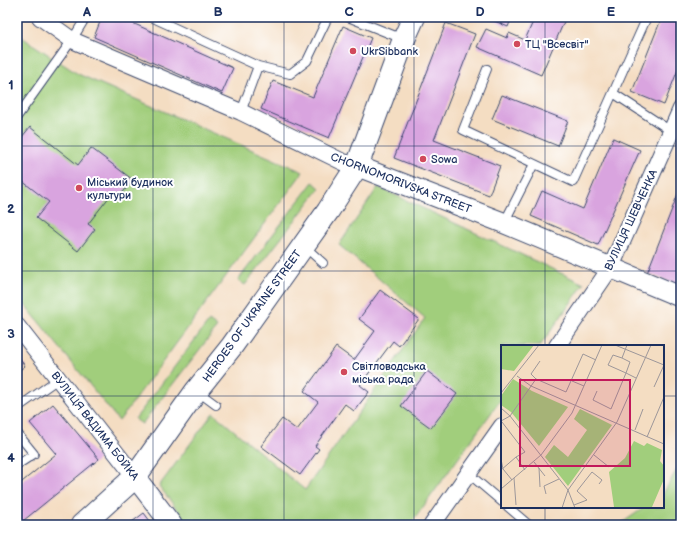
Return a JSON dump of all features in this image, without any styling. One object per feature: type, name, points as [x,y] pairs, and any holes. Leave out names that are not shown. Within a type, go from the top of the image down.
[{"type":"main road","name":"HEROES OF UKRAINE STREET","points":[[89,523],[135,477],[196,391],[232,346],[303,246],[357,166],[404,39],[414,17]]},
{"type":"street","name":"CHORNOMORIVSKA STREET","points":[[40,17],[72,40],[241,112],[343,162],[357,166],[504,223],[681,297]]},
{"type":"street","name":"ВУЛИЦЯ ШЕВЧЕНКА","points":[[558,345],[611,267],[681,109]]},
{"type":"street","name":"ВУЛИЦЯ ВАДИМА БОЙКА","points":[[17,326],[172,525]]},
{"type":"street","points":[[432,525],[501,427]]},
{"type":"lane","points":[[17,117],[72,40],[86,17]]},
{"type":"lane","points":[[151,17],[258,66],[290,74],[307,61],[328,17]]},
{"type":"lane","points":[[348,17],[404,39]]},
{"type":"lane","points":[[488,69],[463,130],[573,182],[647,17]]},
{"type":"lane","points":[[241,112],[258,66]]},
{"type":"lane","points":[[613,93],[671,131]]},
{"type":"lane","points":[[504,223],[534,164]]},
{"type":"lane","points":[[303,246],[323,263]]},
{"type":"lane","points":[[17,408],[58,379]]},
{"type":"lane","points":[[196,391],[216,405]]},
{"type":"lane","points":[[17,433],[34,454],[17,464]]},
{"type":"lane","points":[[469,474],[501,501]]},
{"type":"lane","points":[[509,508],[529,525]]},
{"type":"green space","points":[[17,34],[78,74],[303,172],[119,421],[17,295]]},
{"type":"green space","points":[[313,182],[320,188],[245,285],[238,280]]},
{"type":"green space","points":[[378,187],[584,284],[541,345],[501,345],[501,399],[410,525],[189,525],[159,486],[213,413],[305,490],[425,318],[339,245]]},
{"type":"green space","points":[[209,321],[217,327],[142,424],[135,419]]},
{"type":"green space","points":[[681,462],[681,525],[619,525],[644,508],[664,508],[664,492]]},
{"type":"building","points":[[102,17],[119,17],[233,68],[222,93],[94,37]]},
{"type":"building","name":"ТЦ \"Всесвіт\"","points":[[486,17],[512,17],[508,27]]},
{"type":"building","name":"ТЦ \"Всесвіт\"","points":[[535,17],[566,17],[541,75],[477,47],[486,29],[507,38],[509,33],[525,40]]},
{"type":"building","points":[[662,17],[681,17],[681,62],[664,105],[632,92]]},
{"type":"building","points":[[446,23],[475,34],[434,140],[500,166],[489,195],[394,158]]},
{"type":"building","points":[[343,26],[371,38],[329,138],[261,109],[273,81],[313,97]]},
{"type":"building","points":[[502,95],[568,121],[558,146],[492,119]]},
{"type":"building","name":"Міський будинок культури","points":[[30,127],[78,165],[91,148],[133,180],[116,201],[110,196],[88,224],[95,229],[78,251],[36,218],[49,202],[17,177],[17,143]]},
{"type":"building","points":[[613,138],[640,150],[598,245],[531,216],[542,191],[583,209]]},
{"type":"building","points":[[681,186],[681,286],[647,273]]},
{"type":"building","name":"Світловодська міська рада","points":[[380,290],[419,319],[399,346],[393,341],[360,385],[369,392],[354,411],[345,404],[315,446],[319,449],[300,475],[261,446],[282,419],[297,430],[318,402],[304,391],[336,347],[354,360],[375,331],[359,319]]},
{"type":"building","points":[[17,355],[25,366],[17,372]]},
{"type":"building","points":[[427,371],[457,394],[431,428],[401,406]]},
{"type":"building","points":[[53,404],[99,459],[18,525],[17,486],[56,454],[30,423]]},
{"type":"building","points":[[144,513],[153,525],[128,525]]},
{"type":"place","name":"ТЦ \"Всесвіт\"","points":[[517,44]]},
{"type":"place","name":"UkrSibbank","points":[[353,51]]},
{"type":"place","name":"Sowa","points":[[423,159]]},
{"type":"place","name":"Міський будинок культури","points":[[79,188]]},
{"type":"place","name":"Світловодська міська рада","points":[[344,372]]}]
